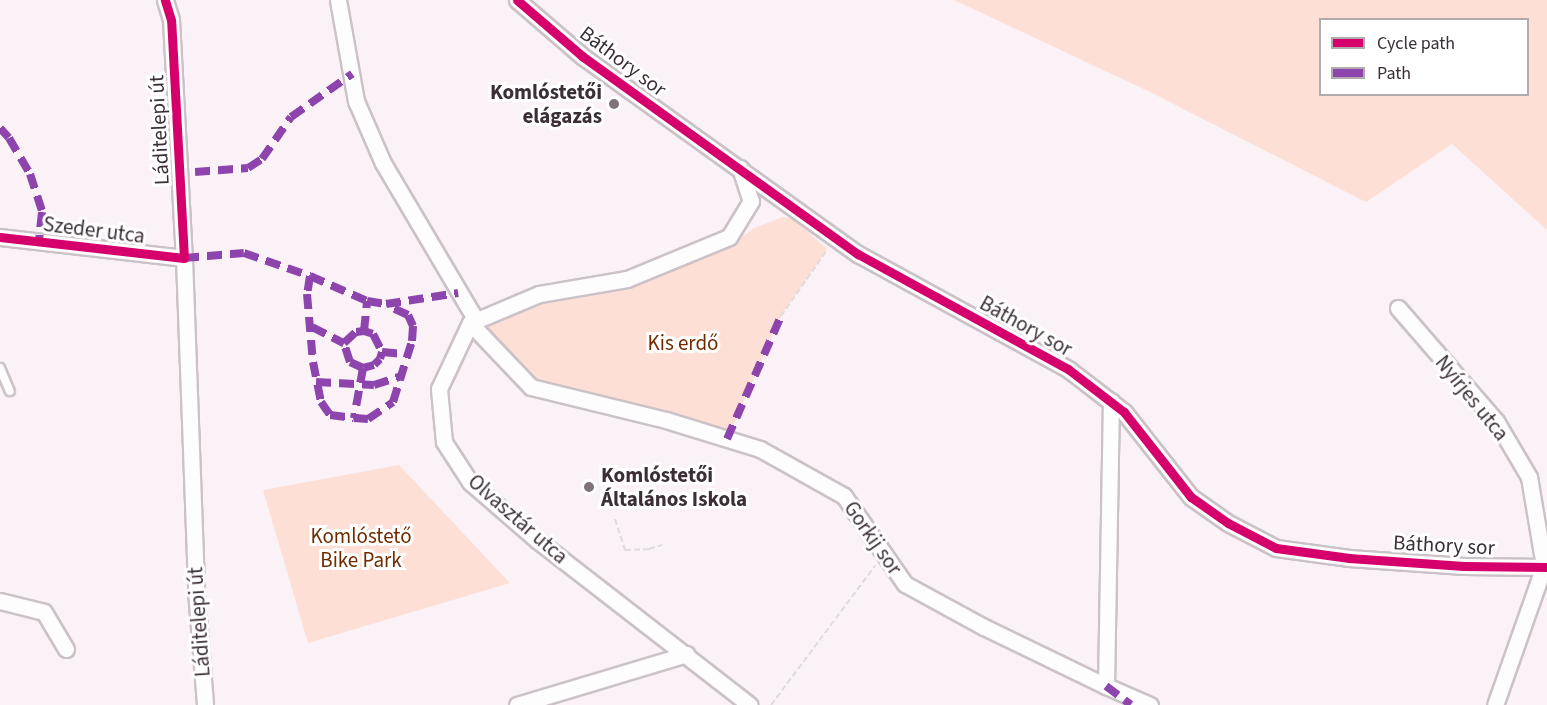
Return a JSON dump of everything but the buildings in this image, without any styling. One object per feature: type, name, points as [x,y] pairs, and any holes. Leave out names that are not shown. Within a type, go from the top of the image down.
[{"type":"street","name":"Láditelepi út","points":[[165,0],[171,20],[184,258],[196,590],[205,705]]},
{"type":"street","name":"Gorkij sor","points":[[338,0],[356,101],[383,163],[473,322],[531,387],[686,426],[760,449],[844,496],[905,584],[984,627],[1150,705]]},
{"type":"street","name":"Báthory sor","points":[[517,0],[582,56],[858,254],[1068,369],[1124,412],[1191,497],[1228,523],[1276,548],[1372,560],[1464,566],[1546,566]]},
{"type":"street","points":[[473,322],[539,294],[627,279],[729,237],[751,201],[740,168]]},
{"type":"street","name":"Szeder utca","points":[[0,237],[184,258]]},
{"type":"street","name":"Nyírjes utca","points":[[1398,308],[1496,421],[1529,477],[1546,566]]},
{"type":"street","name":"Olvasztár utca","points":[[473,322],[439,389],[444,442],[470,482],[537,540],[750,705]]},
{"type":"street","points":[[1106,686],[1111,401]]},
{"type":"street","points":[[1495,705],[1546,566]]},
{"type":"street","points":[[0,601],[44,612],[66,649]]},
{"type":"street","points":[[517,705],[687,654]]},
{"type":"lane","points":[[0,368],[10,391]]},
{"type":"path","points":[[781,316],[835,238]]},
{"type":"path","points":[[615,519],[624,550],[649,549],[662,545]]},
{"type":"path","points":[[771,705],[884,554]]},
{"type":"green space","points":[[954,0],[1547,0],[1547,230],[1452,144],[1366,202],[1150,92]]},
{"type":"green space","name":"Kis erdő","points":[[783,217],[795,220],[827,249],[781,316],[727,439],[531,387],[476,320],[539,294],[627,279],[732,244],[754,228]]},
{"type":"green space","name":"Komlóstető Bike Park","points":[[399,465],[510,583],[308,643],[263,490]]},
{"type":"marked path","points":[[195,172],[248,168],[262,159],[291,117],[352,74]]},
{"type":"marked path","points":[[0,128],[9,138],[30,174],[42,212],[39,241]]},
{"type":"marked path","points":[[184,258],[244,253],[310,276],[367,301],[386,304],[458,293]]},
{"type":"marked path","points":[[310,276],[307,294],[313,362],[321,402],[330,415],[354,418]]},
{"type":"marked path","points":[[364,331],[373,334],[382,352],[380,359],[374,365],[363,368],[350,362],[344,343],[356,332],[364,331],[367,301]]},
{"type":"marked path","points":[[363,368],[354,418],[368,419],[393,402],[412,341],[413,326],[408,315],[387,305]]},
{"type":"marked path","points":[[727,439],[781,316]]},
{"type":"marked path","points":[[312,327],[344,343]]},
{"type":"marked path","points":[[382,352],[407,354]]},
{"type":"marked path","points":[[316,382],[374,385],[401,376]]},
{"type":"marked path","points":[[1106,686],[1131,705]]},
{"type":"cycle path","points":[[0,237],[184,258],[171,20],[165,0]]},
{"type":"cycle path","points":[[517,0],[582,56],[858,254],[1068,369],[1124,412],[1191,497],[1228,523],[1276,548],[1349,558],[1464,566],[1547,567]]},
{"type":"place","name":"Komlóstetői elágazás","points":[[614,104]]},
{"type":"place","name":"Komlóstetői Általános Iskola","points":[[589,487]]}]
